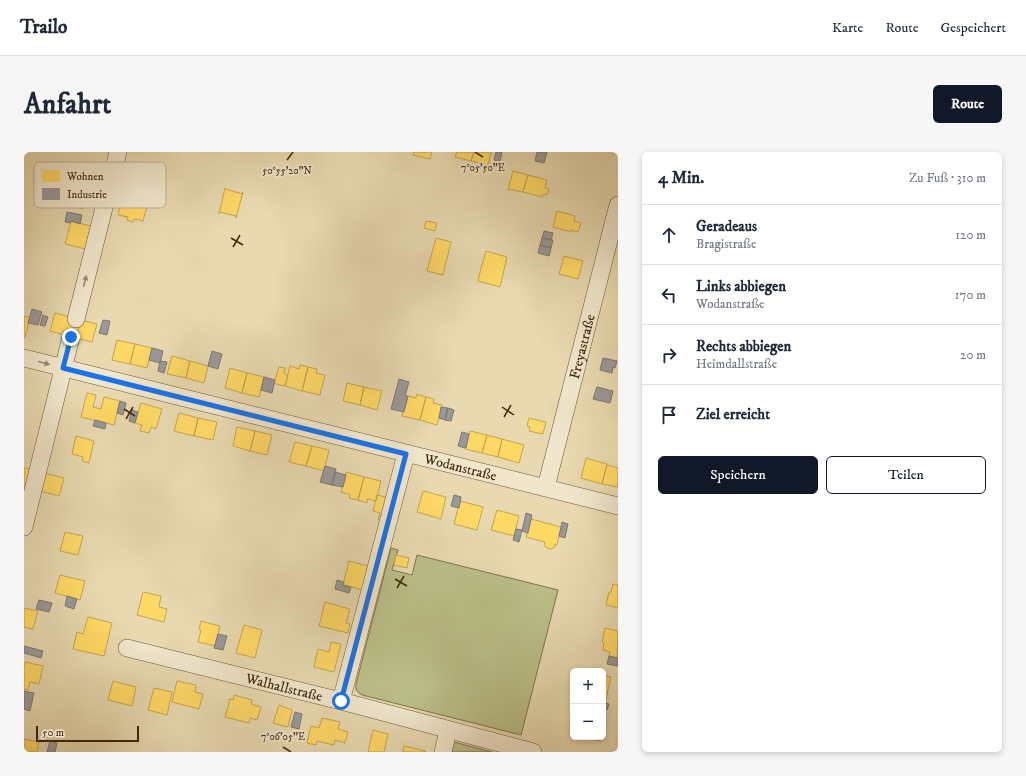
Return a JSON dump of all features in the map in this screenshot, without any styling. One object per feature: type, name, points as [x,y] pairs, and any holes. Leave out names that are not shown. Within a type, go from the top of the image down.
[{"type":"street","points":[[115,162],[118,152]]},
{"type":"street","name":"Freyastraße","points":[[546,488],[618,205]]},
{"type":"street","points":[[76,319],[104,208]]},
{"type":"street","points":[[24,527],[71,337]]},
{"type":"street","name":"Wodanstraße","points":[[24,358],[618,506]]},
{"type":"street","points":[[341,701],[406,454]]},
{"type":"street","name":"Walhallstraße","points":[[127,648],[341,701],[522,751]]},
{"type":"street","points":[[442,752],[448,730]]},
{"type":"green space","points":[[391,548],[398,550],[392,570],[412,575],[417,555],[558,590],[521,735],[362,695],[357,691],[356,684]]},
{"type":"green space","points":[[454,742],[492,752],[450,752]]},
{"type":"building: Wohnen","points":[[414,152],[432,152],[430,159],[413,155]]},
{"type":"building: Wohnen","points":[[457,152],[474,152],[471,161],[455,157]]},
{"type":"building: Wohnen","points":[[474,152],[491,152],[488,165],[471,161]]},
{"type":"building: Wohnen","points":[[513,171],[528,175],[523,192],[508,189]]},
{"type":"building: Wohnen","points":[[528,175],[547,180],[545,188],[549,189],[547,195],[543,194],[542,197],[523,192]]},
{"type":"building: Wohnen","points":[[225,188],[242,194],[243,192],[236,218],[236,216],[220,212],[219,214]]},
{"type":"building: Wohnen","points":[[120,208],[147,208],[143,221],[134,219],[133,222],[127,220],[128,217],[118,215]]},
{"type":"building: Wohnen","points":[[557,211],[575,216],[574,221],[581,223],[578,232],[571,230],[571,232],[553,227]]},
{"type":"building: Wohnen","points":[[71,221],[91,226],[86,249],[65,244]]},
{"type":"building: Wohnen","points":[[426,221],[437,223],[435,231],[424,228]]},
{"type":"building: Wohnen","points":[[436,238],[451,242],[443,275],[427,271]]},
{"type":"building: Wohnen","points":[[486,251],[507,257],[500,287],[478,281]]},
{"type":"building: Wohnen","points":[[564,256],[583,261],[578,279],[559,274]]},
{"type":"building: Wohnen","points":[[55,313],[81,320],[76,338],[50,331]]},
{"type":"building: Wohnen","points":[[24,316],[30,317],[25,338],[24,337]]},
{"type":"building: Wohnen","points":[[81,320],[97,324],[92,342],[76,338]]},
{"type":"building: Wohnen","points":[[117,340],[135,344],[130,364],[112,360]]},
{"type":"building: Wohnen","points":[[135,344],[152,348],[147,368],[130,364]]},
{"type":"building: Wohnen","points":[[172,356],[190,361],[186,378],[167,374]]},
{"type":"building: Wohnen","points":[[190,361],[208,366],[204,383],[186,378]]},
{"type":"building: Wohnen","points":[[300,365],[308,367],[302,391],[285,386],[290,366],[299,369]]},
{"type":"building: Wohnen","points":[[279,367],[285,368],[284,373],[288,376],[285,385],[283,386],[274,383]]},
{"type":"building: Wohnen","points":[[308,367],[317,369],[316,373],[325,375],[320,395],[302,391]]},
{"type":"building: Wohnen","points":[[230,368],[247,373],[242,393],[225,388]]},
{"type":"building: Wohnen","points":[[247,373],[264,377],[259,397],[242,393]]},
{"type":"building: Wohnen","points":[[347,383],[364,387],[360,405],[343,401]]},
{"type":"building: Wohnen","points":[[364,387],[382,391],[377,410],[360,405]]},
{"type":"building: Wohnen","points":[[87,393],[96,395],[93,407],[101,409],[104,397],[120,401],[114,425],[81,417]]},
{"type":"building: Wohnen","points":[[417,394],[426,397],[420,420],[402,416],[408,396],[416,398]]},
{"type":"building: Wohnen","points":[[426,397],[434,399],[433,403],[442,405],[437,425],[420,420]]},
{"type":"building: Wohnen","points":[[141,403],[162,409],[156,429],[151,427],[149,433],[140,431],[142,425],[135,423]]},
{"type":"building: Wohnen","points":[[179,413],[198,418],[194,436],[174,431]]},
{"type":"building: Wohnen","points":[[198,418],[217,422],[213,440],[194,436]]},
{"type":"building: Wohnen","points":[[529,418],[546,422],[543,434],[529,431],[530,427],[527,426]]},
{"type":"building: Wohnen","points":[[237,427],[255,431],[250,451],[233,446]]},
{"type":"building: Wohnen","points":[[255,431],[272,435],[267,455],[250,451]]},
{"type":"building: Wohnen","points":[[470,431],[487,435],[482,453],[465,449]]},
{"type":"building: Wohnen","points":[[487,435],[502,439],[498,457],[482,453]]},
{"type":"building: Wohnen","points":[[76,436],[94,441],[89,463],[82,461],[83,457],[72,454]]},
{"type":"building: Wohnen","points":[[502,439],[524,445],[519,463],[498,457]]},
{"type":"building: Wohnen","points":[[295,442],[312,446],[306,466],[289,462]]},
{"type":"building: Wohnen","points":[[312,446],[329,450],[324,471],[306,466]]},
{"type":"building: Wohnen","points":[[586,458],[607,464],[602,484],[581,478]]},
{"type":"building: Wohnen","points":[[607,465],[618,468],[618,487],[602,484]]},
{"type":"building: Wohnen","points":[[24,468],[30,469],[25,487],[24,487]]},
{"type":"building: Wohnen","points":[[346,472],[364,477],[358,500],[349,498],[350,495],[341,492]]},
{"type":"building: Wohnen","points":[[44,473],[64,478],[59,496],[40,491]]},
{"type":"building: Wohnen","points":[[364,477],[381,481],[376,501],[367,499],[367,503],[358,500]]},
{"type":"building: Wohnen","points":[[423,491],[446,497],[441,519],[417,512]]},
{"type":"building: Wohnen","points":[[377,495],[389,498],[383,521],[378,520],[380,513],[373,511]]},
{"type":"building: Wohnen","points":[[460,501],[483,507],[477,530],[454,524]]},
{"type":"building: Wohnen","points":[[497,510],[519,516],[514,536],[491,530]]},
{"type":"building: Wohnen","points":[[531,519],[561,527],[557,545],[555,544],[555,547],[551,549],[547,548],[544,545],[545,542],[526,537]]},
{"type":"building: Wohnen","points":[[65,532],[83,536],[78,555],[60,551]]},
{"type":"building: Wohnen","points":[[396,555],[409,558],[407,568],[394,565]]},
{"type":"building: Wohnen","points":[[349,561],[368,566],[362,590],[343,585]]},
{"type":"building: Wohnen","points":[[60,575],[85,581],[80,600],[55,593]]},
{"type":"building: Wohnen","points":[[613,584],[618,585],[618,608],[606,605],[609,592],[611,592]]},
{"type":"building: Wohnen","points":[[143,592],[161,596],[159,607],[167,609],[164,622],[137,615]]},
{"type":"building: Wohnen","points":[[325,602],[350,609],[346,623],[350,624],[348,633],[319,626]]},
{"type":"building: Wohnen","points":[[24,608],[38,611],[33,629],[24,627]]},
{"type":"building: Wohnen","points":[[88,617],[112,623],[104,656],[73,649],[77,632],[83,634]]},
{"type":"building: Wohnen","points":[[201,621],[220,626],[215,646],[198,642],[201,630],[199,629]]},
{"type":"building: Wohnen","points":[[244,625],[262,630],[255,658],[236,653]]},
{"type":"building: Wohnen","points":[[605,628],[618,631],[617,658],[609,656],[610,652],[603,650],[604,643],[602,642]]},
{"type":"building: Wohnen","points":[[331,642],[341,644],[334,672],[314,667],[318,649],[329,652]]},
{"type":"building: Wohnen","points":[[25,662],[43,666],[39,684],[30,682],[28,690],[24,689]]},
{"type":"building: Wohnen","points":[[606,676],[611,677],[606,699]]},
{"type":"building: Wohnen","points":[[113,681],[136,687],[132,706],[108,700]]},
{"type":"building: Wohnen","points":[[177,681],[196,685],[195,692],[203,694],[199,709],[172,702]]},
{"type":"building: Wohnen","points":[[154,688],[172,692],[167,715],[148,710]]},
{"type":"building: Wohnen","points":[[234,695],[252,700],[251,704],[261,707],[257,720],[250,718],[249,723],[225,717],[230,699],[233,700]]},
{"type":"building: Wohnen","points":[[279,705],[292,710],[288,727],[273,723]]},
{"type":"building: Wohnen","points":[[322,718],[340,722],[338,729],[348,732],[345,743],[335,740],[334,745],[317,741],[316,745],[307,743],[311,726],[319,728]]},
{"type":"building: Wohnen","points":[[373,730],[388,734],[384,752],[368,752]]},
{"type":"building: Wohnen","points":[[24,739],[39,742],[37,752],[24,752]]},
{"type":"building: Wohnen","points":[[404,746],[426,751],[403,752]]},
{"type":"building: Industrie","points":[[496,152],[502,152],[500,162],[494,160]]},
{"type":"building: Industrie","points":[[537,152],[547,152],[544,163],[535,161]]},
{"type":"building: Industrie","points":[[67,212],[82,215],[80,224],[71,221],[70,223],[65,222]]},
{"type":"building: Industrie","points":[[544,231],[553,233],[551,240],[542,238]]},
{"type":"building: Industrie","points":[[542,238],[553,240],[551,248],[540,245]]},
{"type":"building: Industrie","points":[[540,245],[551,248],[549,256],[538,253]]},
{"type":"building: Industrie","points":[[32,309],[42,312],[38,325],[28,323]]},
{"type":"building: Industrie","points":[[43,315],[48,317],[45,326],[40,325]]},
{"type":"building: Industrie","points":[[103,320],[110,321],[107,335],[99,333]]},
{"type":"building: Industrie","points":[[152,348],[163,351],[160,363],[149,360]]},
{"type":"building: Industrie","points":[[212,351],[222,354],[218,369],[208,366]]},
{"type":"building: Industrie","points":[[603,358],[617,361],[615,368],[613,367],[612,373],[600,370]]},
{"type":"building: Industrie","points":[[160,361],[167,362],[164,373],[158,371]]},
{"type":"building: Industrie","points":[[264,377],[275,380],[272,393],[261,390]]},
{"type":"building: Industrie","points":[[399,379],[409,382],[405,396],[408,396],[404,412],[391,409]]},
{"type":"building: Industrie","points":[[597,387],[613,391],[610,403],[593,399]]},
{"type":"building: Industrie","points":[[120,401],[126,403],[123,415],[117,413]]},
{"type":"building: Industrie","points":[[441,407],[448,408],[445,420],[439,418]]},
{"type":"building: Industrie","points":[[448,408],[454,410],[451,421],[445,420]]},
{"type":"building: Industrie","points":[[132,410],[138,412],[135,423],[129,421]]},
{"type":"building: Industrie","points":[[95,420],[106,423],[105,429],[93,426]]},
{"type":"building: Industrie","points":[[462,432],[469,434],[466,448],[458,446]]},
{"type":"building: Industrie","points":[[325,466],[336,469],[332,485],[320,482]]},
{"type":"building: Industrie","points":[[335,472],[346,475],[343,487],[332,485]]},
{"type":"building: Industrie","points":[[454,495],[461,497],[459,508],[451,506]]},
{"type":"building: Industrie","points":[[526,513],[532,515],[528,533],[522,531]]},
{"type":"building: Industrie","points":[[562,522],[568,524],[565,538],[559,536]]},
{"type":"building: Industrie","points":[[516,529],[522,530],[519,542],[513,540]]},
{"type":"building: Industrie","points":[[337,580],[344,582],[343,585],[351,587],[349,593],[335,589]]},
{"type":"building: Industrie","points":[[67,596],[77,599],[74,609],[65,606]]},
{"type":"building: Industrie","points":[[39,600],[52,603],[49,612],[36,609]]},
{"type":"building: Industrie","points":[[218,634],[227,636],[223,650],[214,648]]},
{"type":"building: Industrie","points":[[24,646],[43,651],[41,658],[24,653]]},
{"type":"building: Industrie","points":[[609,656],[618,658],[618,666],[607,664]]},
{"type":"building: Industrie","points":[[24,691],[34,693],[30,711],[24,709]]},
{"type":"building: Industrie","points":[[606,703],[609,704],[606,710]]},
{"type":"building: Industrie","points":[[295,712],[302,714],[299,729],[291,727]]},
{"type":"building: Industrie","points":[[50,741],[57,743],[55,752],[47,752]]},
{"type":"route","points":[[71,337],[63,368],[406,454],[341,701]]}]
